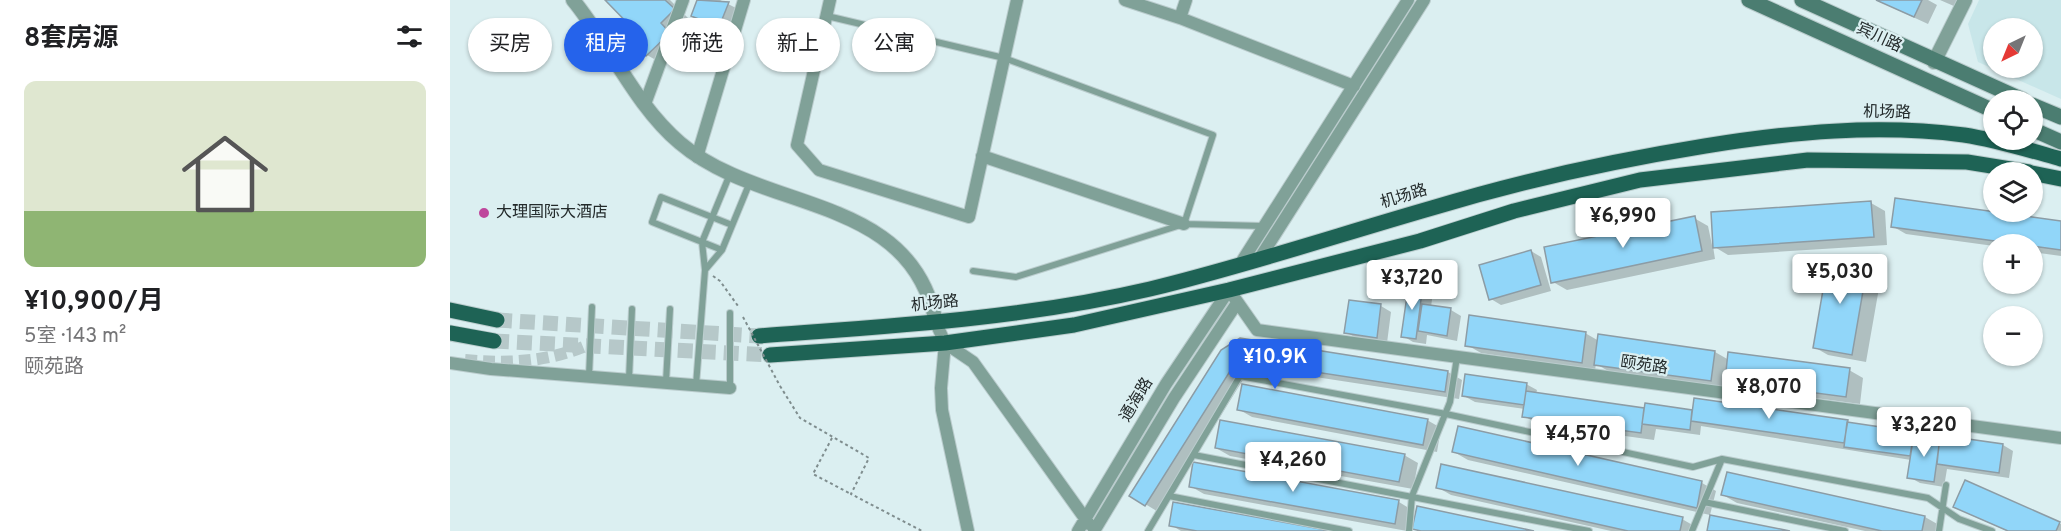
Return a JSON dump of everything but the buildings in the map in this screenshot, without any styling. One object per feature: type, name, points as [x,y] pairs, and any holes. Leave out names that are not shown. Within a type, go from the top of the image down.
[{"type":"main road","name":"宾川路","points":[[1749,0],[1983,106]]},
{"type":"main road","name":"宾川路","points":[[1802,0],[2000,90]]},
{"type":"main road","points":[[2043,110],[2061,117]]},
{"type":"main road","name":"机场路","points":[[759,336],[936,323],[1040,309],[1147,290],[1258,261],[1522,183],[1630,158],[1768,136],[1826,130],[1963,135],[2000,142],[2061,159]]},
{"type":"main road","points":[[2043,134],[2061,142]]},
{"type":"main road","points":[[770,355],[945,343],[1074,325],[1233,296],[1514,211],[1640,180],[1808,160],[1967,162],[1983,165]]},
{"type":"main road","points":[[2043,175],[2061,179]]},
{"type":"main road","points":[[450,310],[497,320]]},
{"type":"main road","points":[[450,333],[494,341]]},
{"type":"street","points":[[573,0],[667,132],[697,157],[750,182],[829,210],[872,229],[904,254],[924,281],[936,323],[945,343],[941,388],[942,410],[968,531]]},
{"type":"street","points":[[645,104],[683,0]]},
{"type":"street","points":[[697,157],[744,0]]},
{"type":"street","points":[[830,0],[797,145],[819,170],[969,217],[1017,0]]},
{"type":"street","points":[[1125,0],[1180,18],[1354,86]]},
{"type":"street","points":[[1180,18],[1186,0]]},
{"type":"street","points":[[1239,266],[1408,0]]},
{"type":"street","points":[[1258,261],[1424,0]]},
{"type":"street","points":[[1934,62],[1965,0]]},
{"type":"street","points":[[982,156],[1184,224]]},
{"type":"street","name":"颐苑路","points":[[1233,296],[1257,330],[2061,438]]},
{"type":"street","name":"通海路","points":[[1078,531],[1172,375],[1233,296]]},
{"type":"street","name":"通海路","points":[[1094,531],[1233,296]]},
{"type":"street","points":[[945,343],[973,362],[1094,531]]},
{"type":"street","points":[[450,363],[491,369],[730,388]]},
{"type":"lane","points":[[826,16],[1004,58],[1213,135],[1184,224]]},
{"type":"lane","points":[[696,385],[705,270],[702,242],[731,174]]},
{"type":"lane","points":[[705,270],[722,250],[750,182]]},
{"type":"lane","points":[[722,250],[652,222],[662,196],[732,225]]},
{"type":"lane","points":[[973,271],[1016,277],[1184,224],[1264,226]]},
{"type":"lane","points":[[589,377],[592,307]]},
{"type":"lane","points":[[629,380],[632,309]]},
{"type":"lane","points":[[666,383],[670,309]]},
{"type":"lane","points":[[730,313],[730,388]]},
{"type":"lane","points":[[1409,531],[1412,496],[1446,414],[1452,394],[1457,357]]},
{"type":"lane","points":[[1148,531],[1240,376],[1446,414],[1694,466],[1722,459],[1928,498],[1959,519],[1992,531]]},
{"type":"lane","points":[[1194,455],[1589,531]]},
{"type":"lane","points":[[1692,531],[1722,459]]},
{"type":"lane","points":[[1939,531],[1946,485]]},
{"type":"lane","points":[[1169,496],[1349,531]]},
{"type":"lane","points":[[1704,502],[1845,531]]},
{"type":"path","points":[[705,270],[724,286],[800,418],[869,458],[851,494]]},
{"type":"path","points":[[832,438],[813,474],[922,531]]},
{"type":"shaded area","points":[[1979,0],[2061,0],[2061,99],[2014,78],[2043,78],[2043,18],[1983,18],[1983,64],[1978,62],[1968,24]]},
{"type":"tunnel","points":[[497,320],[759,336]]},
{"type":"tunnel","points":[[494,341],[770,355]]},
{"type":"tunnel","points":[[465,360],[497,362],[529,360],[560,355],[590,344]]},
{"type":"place","name":"大理国际大酒店","points":[[484,213]]}]
